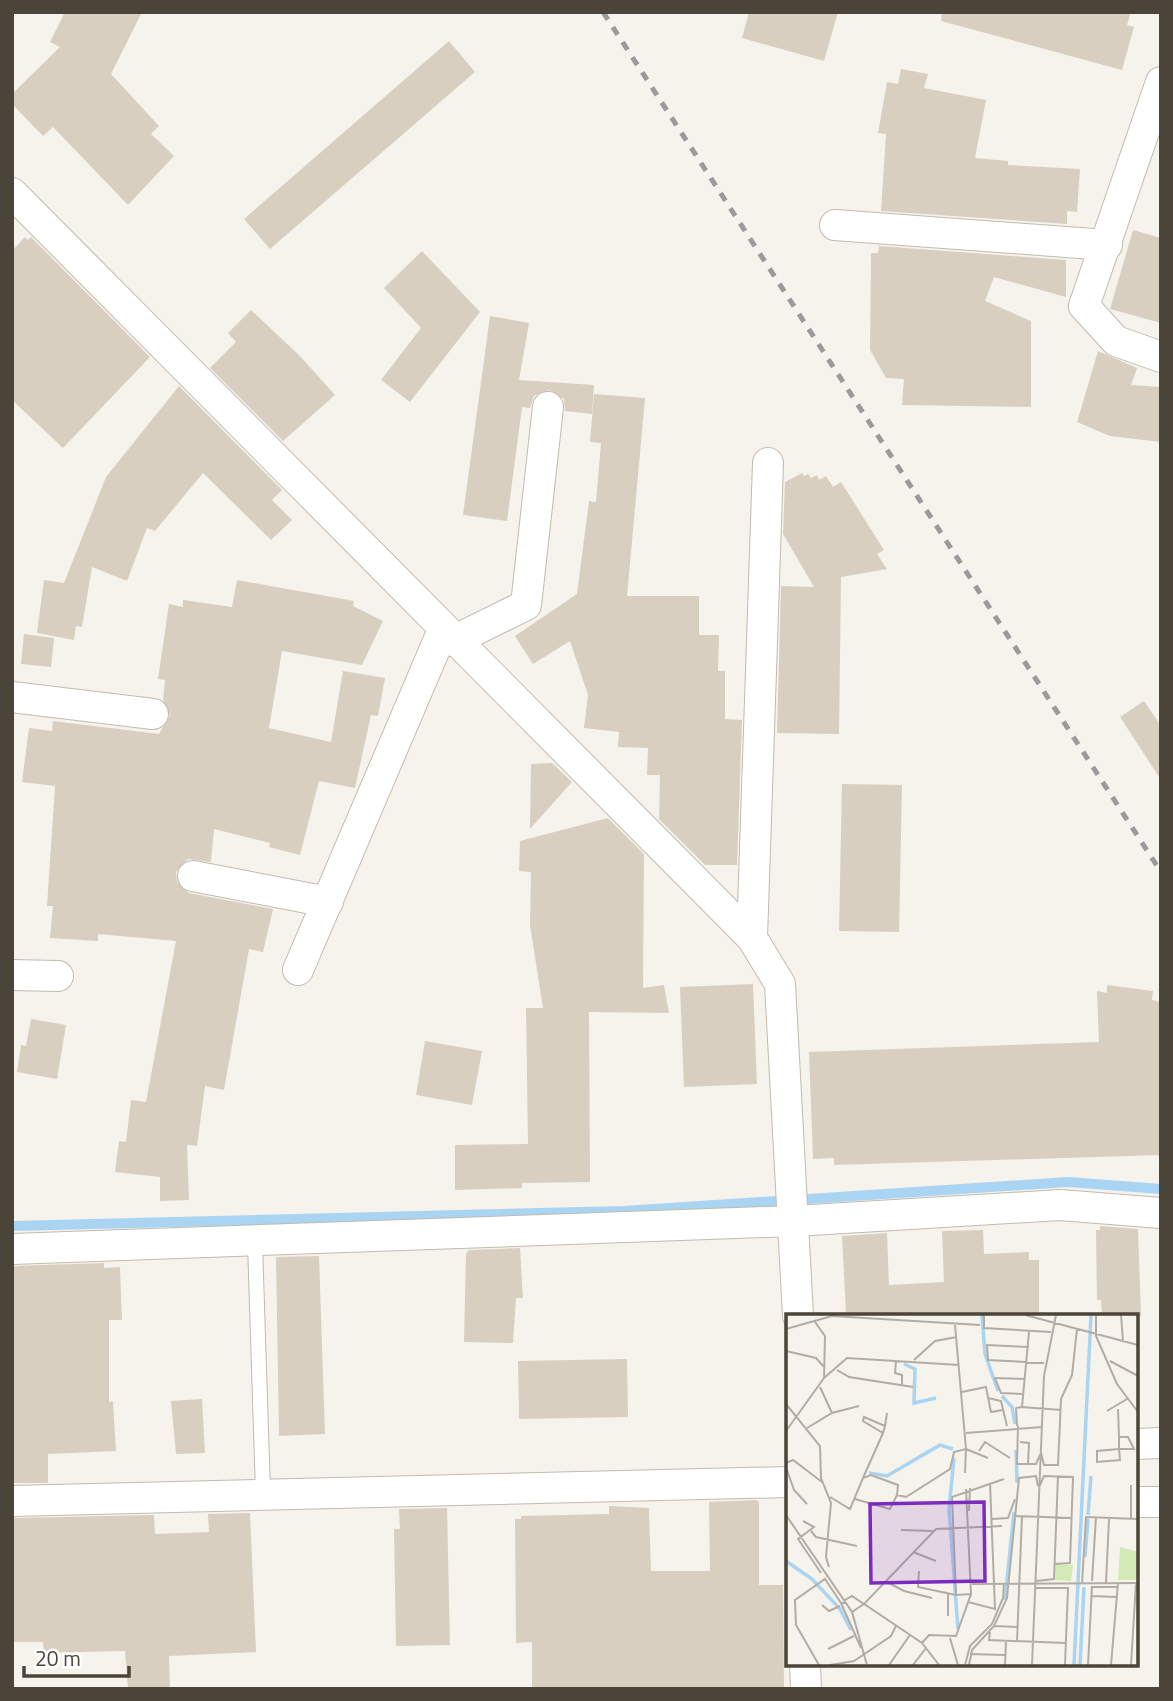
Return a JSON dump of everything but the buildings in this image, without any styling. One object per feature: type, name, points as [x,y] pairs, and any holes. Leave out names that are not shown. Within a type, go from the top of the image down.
[{"type":"street","points":[[1161,82],[1155,118],[1084,306],[1116,341],[1161,357]]},
{"type":"street","points":[[17,209],[752,938],[780,984],[795,1221],[798,1314]]},
{"type":"street","points":[[835,225],[1107,245]]},
{"type":"street","points":[[298,970],[448,635],[526,605],[548,407]]},
{"type":"street","points":[[752,938],[768,463]]},
{"type":"street","points":[[12,697],[153,714]]},
{"type":"street","points":[[193,876],[328,902]]},
{"type":"street","points":[[12,975],[58,976]]},
{"type":"street","points":[[12,1249],[255,1243],[795,1221],[1060,1205],[1161,1213]]},
{"type":"street","points":[[1138,1444],[1161,1443]]},
{"type":"street","points":[[12,1501],[786,1482]]},
{"type":"street","points":[[1138,1502],[1161,1502]]},
{"type":"street","points":[[806,1666],[806,1689]]},
{"type":"lane","points":[[255,1243],[263,1493]]},
{"type":"waterway","points":[[12,1226],[624,1211],[1068,1182],[1161,1189]]},
{"type":"railway","points":[[603,12],[1161,872]]}]
